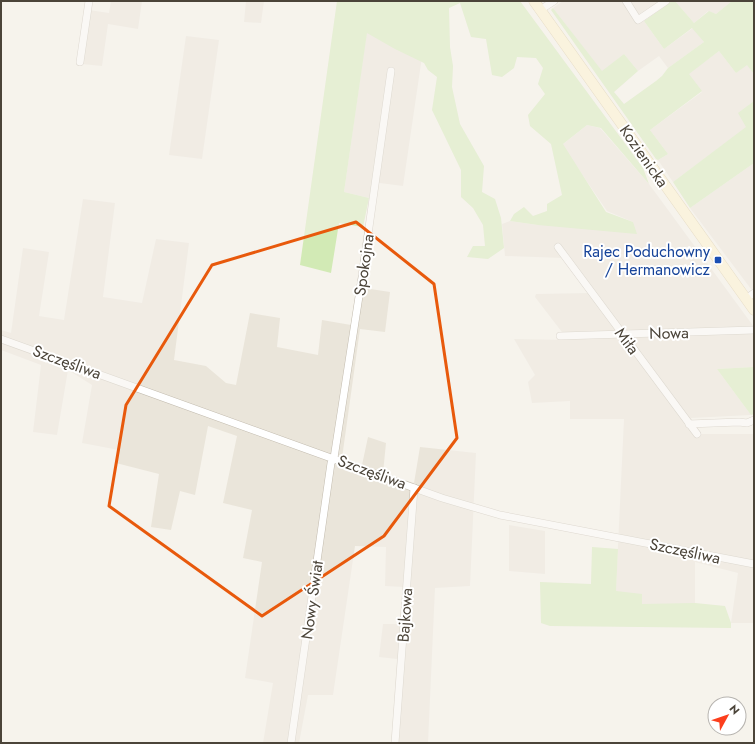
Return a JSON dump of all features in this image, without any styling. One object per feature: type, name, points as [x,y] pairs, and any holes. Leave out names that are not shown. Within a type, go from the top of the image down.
[{"type":"main road","name":"Kozienicka","points":[[534,1],[750,296],[754,310]]},
{"type":"street","points":[[80,62],[89,1]]},
{"type":"street","points":[[540,10],[554,1]]},
{"type":"street","points":[[626,1],[638,20],[666,1]]},
{"type":"street","name":"Spokojna","points":[[334,458],[362,277],[391,71]]},
{"type":"street","name":"Miła","points":[[558,247],[697,434]]},
{"type":"street","name":"Nowa","points":[[560,336],[754,330]]},
{"type":"street","name":"Szczęśliwa","points":[[1,339],[442,498],[500,515],[754,564]]},
{"type":"street","points":[[689,424],[747,423],[754,420]]},
{"type":"street","name":"Nowy Świat","points":[[291,743],[331,463],[334,458]]},
{"type":"street","name":"Bajkowa","points":[[395,743],[414,488]]},
{"type":"highlighted area","points":[[356,222],[434,284],[457,438],[384,536],[262,616],[109,506],[126,405],[212,265]]},
{"type":"shaded area","points":[[111,1],[142,1],[138,29],[108,24],[102,66],[82,64],[89,10],[109,13]]},
{"type":"shaded area","points":[[246,1],[264,1],[261,23],[244,22]]},
{"type":"shaded area","points":[[563,1],[672,1],[644,21],[664,49],[693,28],[704,42],[668,68],[659,56],[638,71],[624,54],[602,72],[553,8]]},
{"type":"shaded area","points":[[675,1],[732,1],[716,14],[708,11],[694,23]]},
{"type":"shaded area","points":[[368,23],[423,50],[403,186],[372,182],[369,198],[344,192]]},
{"type":"shaded area","points":[[186,36],[219,40],[202,159],[169,155]]},
{"type":"shaded area","points":[[719,51],[736,73],[747,64],[754,74],[754,101],[739,113],[747,127],[673,182],[658,160],[668,154],[650,130],[702,92],[688,74]]},
{"type":"shaded area","points":[[587,125],[600,128],[649,184],[754,327],[754,367],[717,369],[751,415],[691,418],[701,434],[754,434],[754,623],[731,623],[738,573],[695,562],[695,614],[615,609],[624,419],[570,419],[570,401],[532,403],[528,382],[535,375],[514,339],[568,340],[535,297],[536,294],[589,293],[563,258],[505,256],[502,224],[510,221],[538,225],[633,222],[607,211],[562,145]]},
{"type":"shaded area","points":[[754,163],[754,289],[751,289],[690,208]]},
{"type":"shaded area","points":[[83,199],[115,203],[103,297],[142,303],[156,239],[189,243],[174,360],[206,366],[226,383],[236,385],[250,313],[280,318],[277,347],[318,355],[322,320],[351,325],[357,287],[390,292],[385,332],[360,329],[342,458],[362,465],[368,437],[386,443],[383,473],[414,483],[420,447],[476,453],[470,586],[435,588],[428,743],[391,743],[397,659],[379,657],[383,624],[399,624],[403,587],[385,586],[386,547],[355,546],[333,695],[308,695],[299,743],[263,743],[273,683],[245,678],[262,562],[243,558],[252,510],[223,503],[237,436],[208,426],[195,495],[180,491],[171,530],[151,527],[159,474],[116,463],[119,450],[82,443],[92,385],[68,370],[57,435],[33,432],[41,365],[1,350],[1,330],[11,333],[23,248],[49,252],[39,316],[64,320]]},
{"type":"shaded area","points":[[509,525],[545,531],[545,574],[509,571]]},
{"type":"green space","points":[[337,1],[520,1],[643,168],[649,184],[601,128],[587,125],[563,144],[606,212],[633,222],[637,234],[510,221],[514,214],[524,207],[533,216],[547,211],[547,204],[562,195],[551,144],[530,126],[528,115],[545,94],[538,84],[543,68],[536,58],[517,57],[514,68],[502,77],[492,75],[486,39],[471,37],[460,3],[449,8],[450,47],[453,66],[452,87],[460,124],[484,166],[482,192],[495,199],[501,218],[504,248],[488,259],[467,257],[473,246],[485,246],[483,225],[473,208],[461,197],[461,170],[432,110],[437,77],[428,70],[424,63],[367,33],[344,192],[369,198],[363,227],[339,223],[331,273],[300,265]]},
{"type":"green space","points":[[672,1],[675,1],[694,23],[709,11],[716,14],[732,1],[754,1],[754,74],[747,65],[736,73],[719,51],[689,74],[702,91],[650,130],[668,154],[658,160],[551,10],[553,8],[602,71],[624,54],[638,71],[614,92],[624,104],[656,81],[668,68],[704,42],[692,28],[664,49],[644,21]]},
{"type":"green space","points":[[754,101],[754,163],[690,208],[673,182],[746,127],[738,113]]},
{"type":"green space","points":[[754,367],[754,414],[751,415],[717,369]]},
{"type":"green space","points":[[592,547],[618,549],[616,591],[642,594],[642,604],[695,603],[725,606],[731,623],[731,628],[550,626],[541,623],[540,582],[591,584]]},
{"type":"place","name":"Rajec Poduchowny / Hermanowicz","points":[[718,260]]}]
